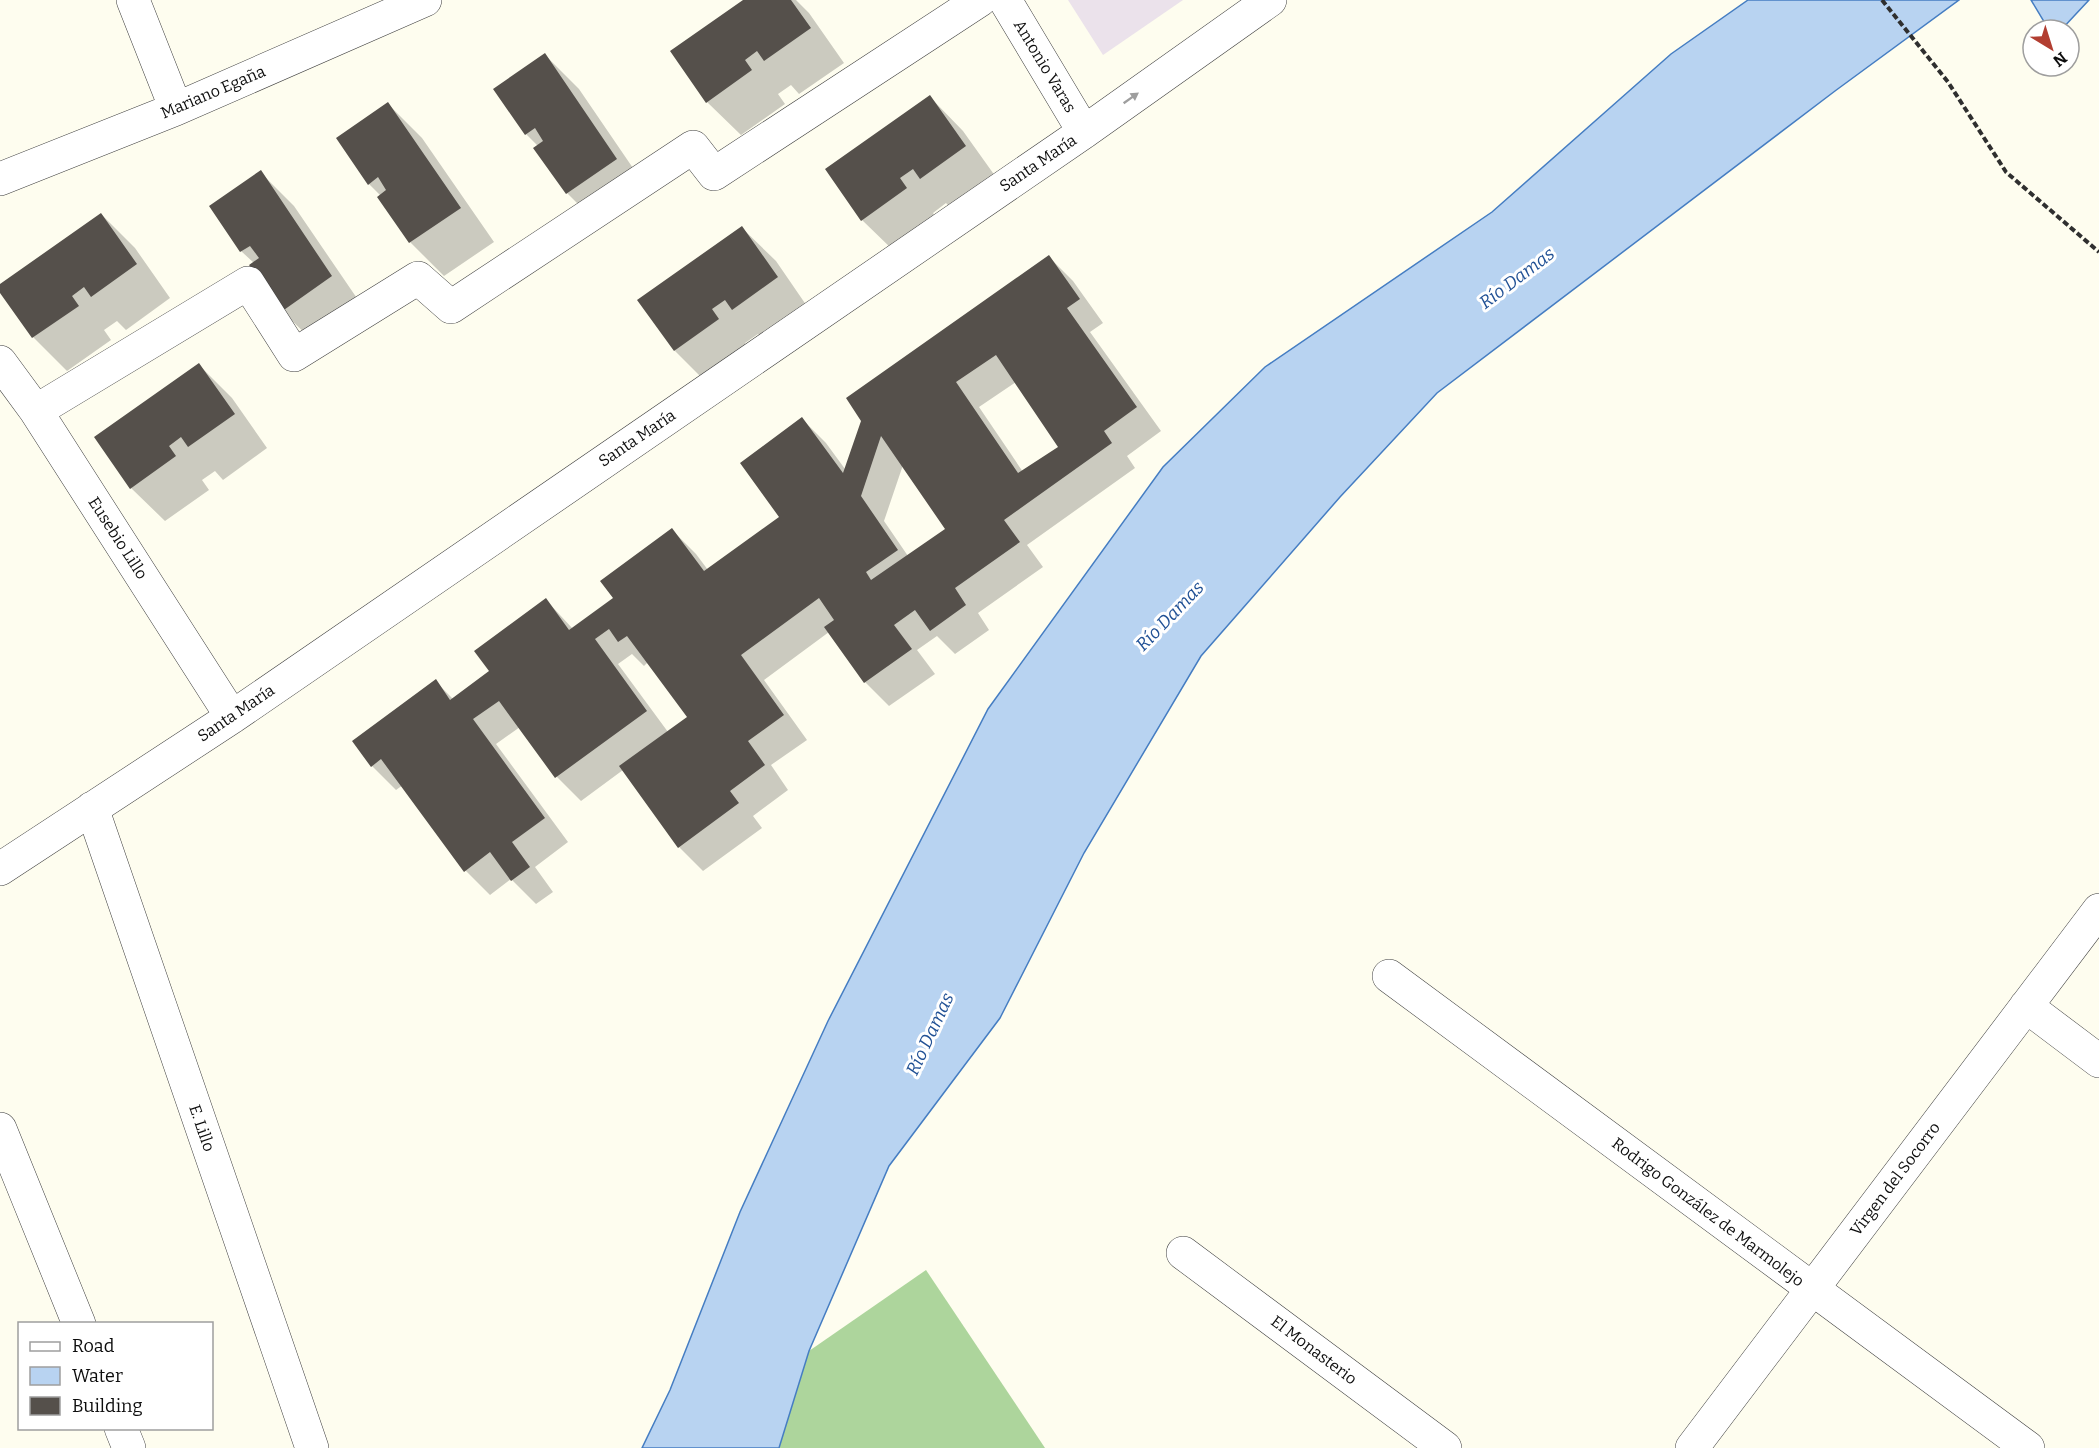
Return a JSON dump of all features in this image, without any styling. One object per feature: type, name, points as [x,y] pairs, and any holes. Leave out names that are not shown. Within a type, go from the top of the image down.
[{"type":"street","points":[[133,0],[176,109]]},
{"type":"street","name":"Mariano Egaña","points":[[0,179],[176,109],[425,0]]},
{"type":"street","points":[[36,411],[248,283],[294,355],[418,278],[451,308],[693,147],[714,174],[980,0]]},
{"type":"street","name":"Antonio Varas","points":[[1005,0],[1084,132]]},
{"type":"street","name":"Santa María","points":[[0,869],[232,717],[1084,132],[1269,0]]},
{"type":"street","name":"Eusebio Lillo","points":[[0,362],[36,411],[232,717]]},
{"type":"street","name":"E. Lillo","points":[[92,808],[312,1448]]},
{"type":"street","name":"Virgen del Socorro","points":[[1692,1448],[2099,910]]},
{"type":"street","name":"Rodrigo González de Marmolejo","points":[[1389,976],[2028,1448]]},
{"type":"street","points":[[2026,1006],[2099,1061]]},
{"type":"street","points":[[0,1129],[79,1322]]},
{"type":"street","name":"El Monasterio","points":[[1184,1253],[1445,1448]]},
{"type":"street","points":[[122,1430],[129,1448]]},
{"type":"path","points":[[1882,0],[1948,82],[2006,172],[2099,252]]},
{"type":"shaded area","points":[[1068,0],[1183,0],[1103,55]]},
{"type":"green space","points":[[926,1270],[1045,1448],[779,1448],[809,1351]]},
{"type":"water","name":"Río Damas","points":[[1748,0],[1959,0],[1835,91],[1437,393],[1340,497],[1201,656],[1084,853],[1000,1018],[889,1166],[809,1351],[779,1448],[642,1448],[670,1390],[740,1212],[828,1021],[988,709],[1163,467],[1265,367],[1492,212],[1671,54]]},
{"type":"water","points":[[2031,0],[2089,0],[2072,18],[2042,18]]},
{"type":"building","points":[[743,0],[791,0],[811,28],[764,61],[757,51],[745,60],[752,70],[706,103],[670,51]]},
{"type":"building","points":[[545,53],[617,159],[566,194],[533,148],[543,141],[535,128],[525,135],[493,89]]},
{"type":"building","points":[[930,95],[966,146],[920,179],[913,169],[900,178],[907,188],[861,221],[825,169]]},
{"type":"building","points":[[388,102],[461,208],[409,243],[377,197],[386,190],[378,177],[368,185],[336,138]]},
{"type":"building","points":[[261,170],[332,276],[281,312],[249,265],[259,258],[250,246],[240,252],[209,206]]},
{"type":"building","points":[[101,213],[137,264],[91,297],[84,287],[72,296],[79,306],[32,338],[0,293],[0,284]]},
{"type":"building","points":[[742,226],[778,277],[732,310],[725,300],[712,309],[719,319],[674,351],[637,300]]},
{"type":"building","points":[[1049,255],[1080,299],[1067,308],[1137,407],[1104,431],[1112,443],[1004,520],[1020,542],[955,588],[966,605],[930,631],[915,610],[894,625],[912,649],[864,683],[824,627],[834,620],[819,598],[741,655],[784,715],[748,741],[765,765],[730,791],[739,803],[678,848],[619,766],[687,717],[627,636],[618,642],[609,629],[595,639],[647,711],[555,778],[499,701],[473,719],[545,818],[512,842],[530,867],[511,881],[490,852],[464,872],[381,759],[371,767],[352,741],[436,679],[450,700],[489,671],[474,651],[546,598],[569,630],[613,598],[600,581],[672,528],[704,571],[779,517],[740,463],[802,417],[843,473],[861,421],[846,398]],"holes":[[[996,355],[1058,447],[1018,473],[956,382]],[[881,436],[945,529],[871,580],[866,572],[898,550],[861,496]]]},
{"type":"building","points":[[199,363],[235,414],[188,447],[181,437],[169,446],[176,456],[130,489],[94,437]]}]
